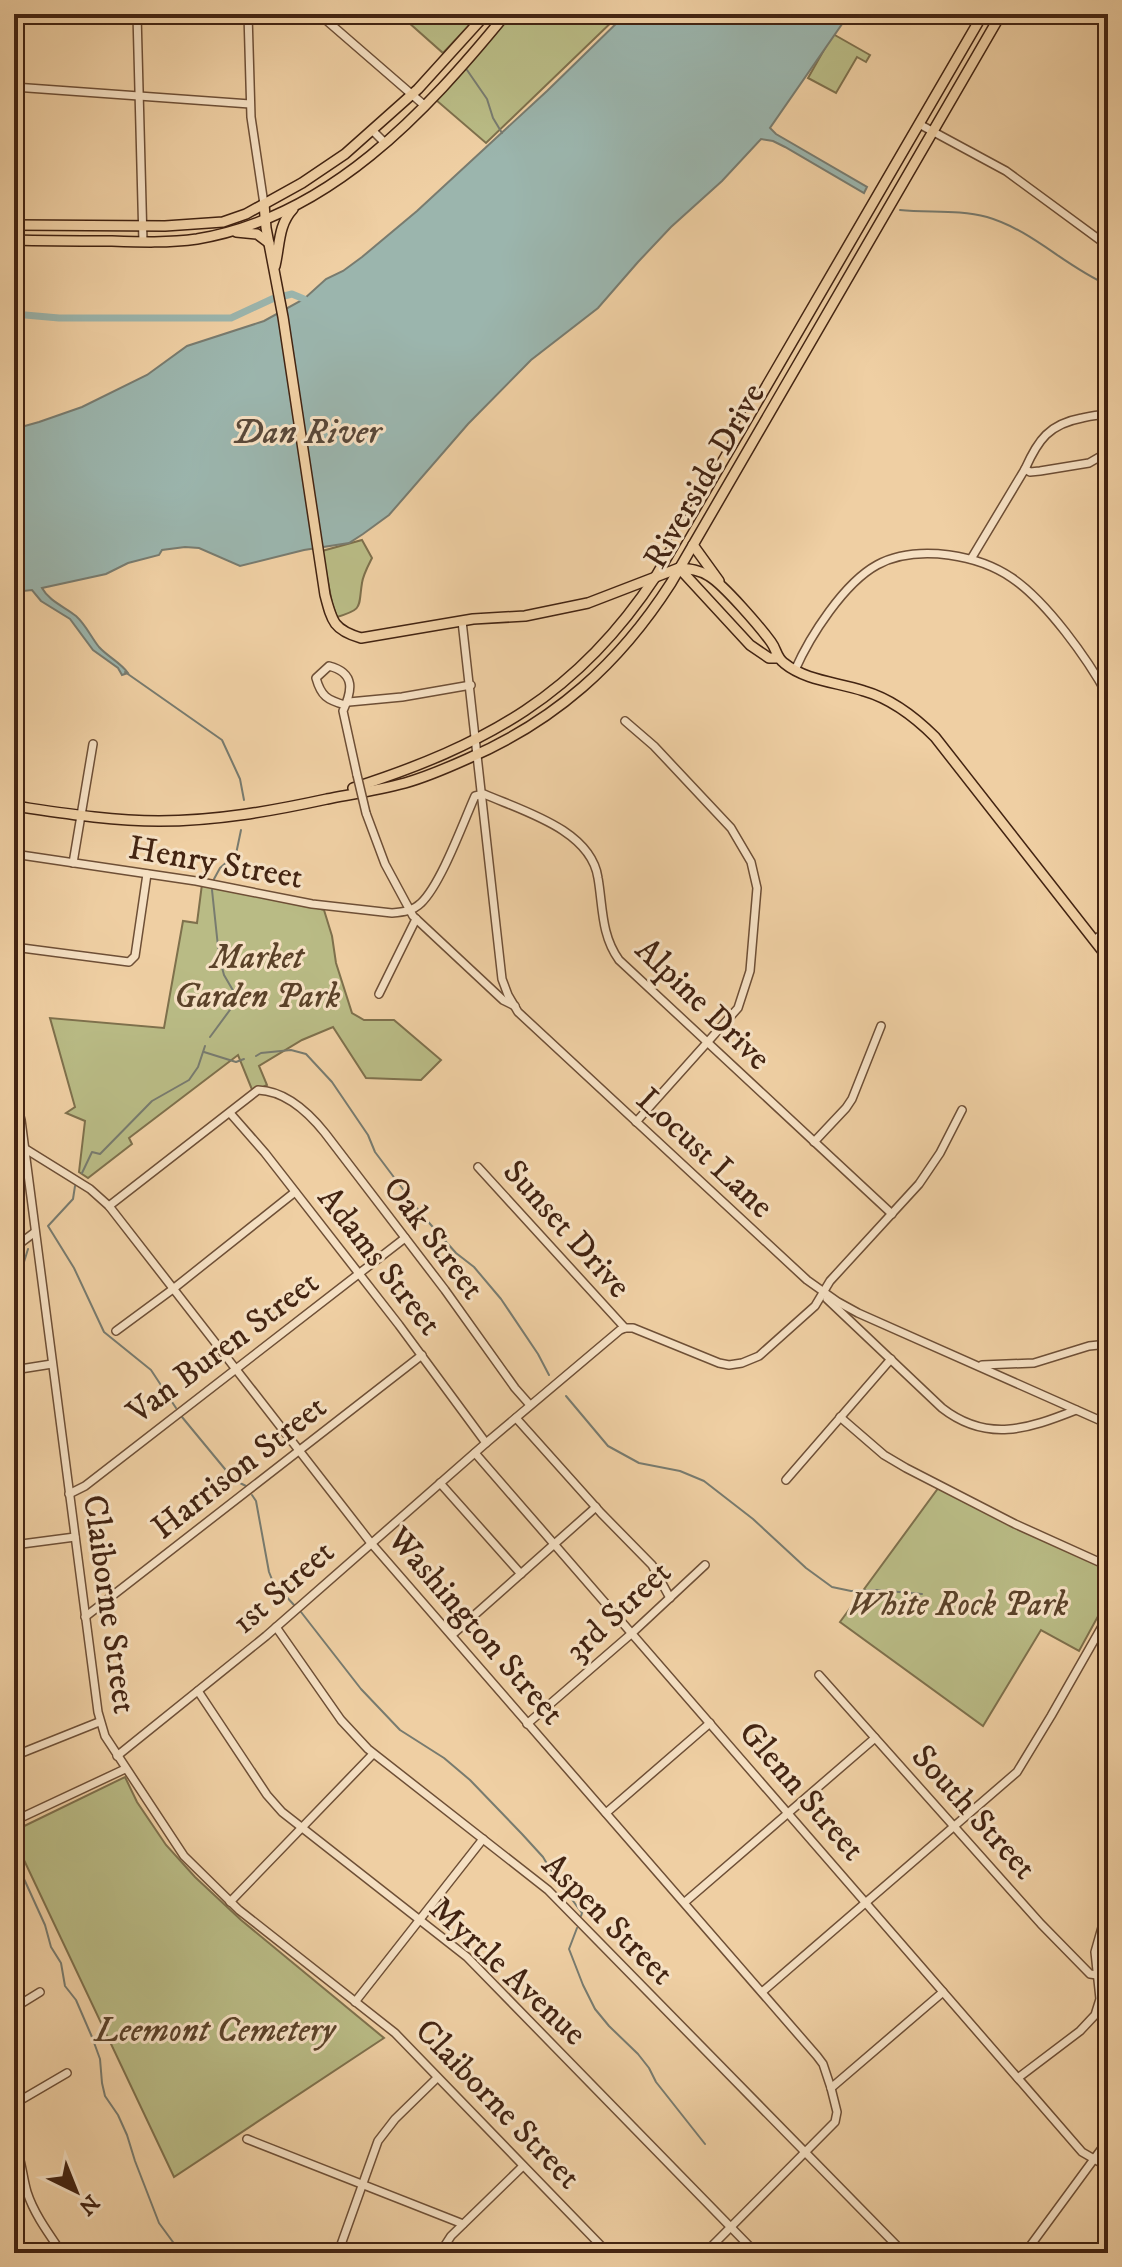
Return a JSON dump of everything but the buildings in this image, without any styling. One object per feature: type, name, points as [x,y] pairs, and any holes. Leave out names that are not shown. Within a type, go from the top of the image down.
[{"type":"main road","points":[[14,225],[142,227],[223,222],[246,214],[332,163],[372,130],[412,95],[486,14]]},
{"type":"main road","points":[[14,240],[143,242],[193,239],[225,232],[297,204],[343,177],[384,142],[424,105],[506,14]]},
{"type":"main road","name":"Riverside Drive","points":[[308,803],[403,772],[476,739],[525,711],[583,666],[624,622],[656,576],[983,14]]},
{"type":"main road","name":"Riverside Drive","points":[[14,806],[129,820],[188,820],[261,812],[406,783],[478,754],[526,729],[593,679],[641,627],[679,568],[1001,14]]},
{"type":"main road","points":[[264,204],[325,595],[331,618],[337,627],[361,638],[462,621],[525,616],[588,603],[679,568],[707,574],[771,642],[778,658],[795,670],[875,694],[925,727],[1108,958]]},
{"type":"main road","points":[[275,270],[281,229],[297,204]]},
{"type":"main road","points":[[225,232],[250,232],[269,243]]},
{"type":"main road","points":[[693,545],[712,568],[723,588]]},
{"type":"main road","points":[[679,568],[750,645],[769,658],[778,658]]},
{"type":"main road","points":[[710,600],[723,588]]},
{"type":"street","points":[[137,14],[143,242]]},
{"type":"street","points":[[248,14],[250,104],[264,204]]},
{"type":"street","points":[[319,14],[424,105]]},
{"type":"street","points":[[14,87],[250,104]]},
{"type":"street","points":[[919,124],[1006,171],[1108,246]]},
{"type":"street","points":[[372,130],[384,142]]},
{"type":"street","points":[[332,163],[343,177]]},
{"type":"street","points":[[14,196],[14,240]]},
{"type":"street","points":[[853,237],[867,244]]},
{"type":"street","points":[[749,415],[764,422]]},
{"type":"street","points":[[971,559],[1038,443],[1054,428],[1068,421],[1108,415]]},
{"type":"street","points":[[1025,469],[1030,472],[1089,463],[1108,452]]},
{"type":"street","points":[[795,670],[810,639],[826,616],[876,566],[911,554],[941,554],[971,559],[1014,579],[1038,602],[1086,659],[1108,696]]},
{"type":"street","name":"Locust Lane","points":[[462,621],[502,979],[526,1021],[824,1293],[858,1313],[1108,1424]]},
{"type":"street","points":[[471,685],[347,703],[326,698],[319,690],[316,678],[329,666],[347,674],[347,703],[343,711],[366,813],[385,864],[410,910],[503,1000],[515,1006]]},
{"type":"street","points":[[625,721],[654,746],[731,828],[745,849],[755,876],[757,904],[746,986],[741,1001],[732,1017],[636,1122]]},
{"type":"street","points":[[73,863],[93,744]]},
{"type":"street","points":[[410,910],[428,895],[475,796],[481,793]]},
{"type":"street","name":"Alpine Drive","points":[[481,793],[565,831],[586,848],[596,867],[604,925],[612,951],[633,975],[892,1214]]},
{"type":"street","name":"Henry Street","points":[[14,854],[196,881],[312,904],[392,913],[410,910]]},
{"type":"street","points":[[14,947],[125,963],[132,960],[147,874]]},
{"type":"street","points":[[379,994],[416,919]]},
{"type":"street","points":[[1094,940],[1108,930]]},
{"type":"street","points":[[814,1142],[852,1099],[881,1026]]},
{"type":"street","name":"Oak Street","points":[[230,1113],[262,1089],[309,1115],[530,1405]]},
{"type":"street","name":"Claiborne Street","points":[[14,1094],[21,1120],[99,1722],[105,1736],[174,1844],[207,1880],[230,1902],[395,2033],[608,2253]]},
{"type":"street","name":"Sunset Drive","points":[[478,1167],[625,1328],[633,1328],[706,1359],[729,1365],[742,1363],[767,1351],[815,1306],[830,1281],[926,1176],[962,1110]]},
{"type":"street","points":[[109,1206],[230,1113]]},
{"type":"street","name":"Adams Street","points":[[230,1113],[265,1153],[422,1355],[486,1443]]},
{"type":"street","name":"Washington Street","points":[[24,1148],[90,1189],[109,1206],[371,1543],[823,2064],[837,2112],[835,2122],[705,2253]]},
{"type":"street","points":[[116,1331],[295,1192]]},
{"type":"street","points":[[14,1248],[35,1232]]},
{"type":"street","name":"Van Buren Street","points":[[69,1494],[85,1486],[405,1238]]},
{"type":"street","points":[[824,1293],[942,1408],[964,1422],[994,1430],[1018,1428],[1049,1421],[1076,1410]]},
{"type":"street","name":"1st Street","points":[[117,1756],[276,1627],[530,1405],[625,1328]]},
{"type":"street","points":[[976,1365],[1034,1363],[1089,1346],[1108,1344]]},
{"type":"street","name":"Harrison Street","points":[[85,1617],[422,1355]]},
{"type":"street","points":[[786,1480],[891,1359]]},
{"type":"street","points":[[14,1370],[52,1364]]},
{"type":"street","points":[[840,1417],[884,1455],[906,1468],[1015,1524],[1108,1566]]},
{"type":"street","points":[[516,1418],[652,1565],[670,1598]]},
{"type":"street","name":"Glenn Street","points":[[475,1453],[1082,2152],[1108,2167]]},
{"type":"street","points":[[440,1483],[521,1574]]},
{"type":"street","points":[[452,1635],[596,1507]]},
{"type":"street","points":[[14,1545],[75,1537]]},
{"type":"street","name":"3rd Street","points":[[527,1724],[705,1565]]},
{"type":"street","points":[[762,1992],[1008,1781],[1024,1762],[1108,1616]]},
{"type":"street","name":"Aspen Street","points":[[276,1627],[341,1720],[373,1754],[548,1890],[904,2253]]},
{"type":"street","name":"South Street","points":[[819,1675],[1041,1924],[1090,1974],[1097,1975]]},
{"type":"street","name":"Myrtle Avenue","points":[[198,1691],[267,1795],[282,1812],[467,1957],[756,2253]]},
{"type":"street","points":[[14,1756],[99,1722]]},
{"type":"street","points":[[606,1813],[710,1723]]},
{"type":"street","points":[[685,1902],[875,1738]]},
{"type":"street","points":[[230,1902],[373,1754]]},
{"type":"street","points":[[14,1821],[125,1769]]},
{"type":"street","points":[[355,2002],[483,1839]]},
{"type":"street","points":[[1018,2078],[1080,2031],[1095,2015],[1100,1999],[1095,1952],[1108,1906]]},
{"type":"street","points":[[14,2008],[40,1992]]},
{"type":"street","points":[[831,2088],[943,1992]]},
{"type":"street","points":[[14,2104],[67,2073]]},
{"type":"street","points":[[338,2253],[378,2141],[437,2078]]},
{"type":"street","points":[[247,2139],[463,2224]]},
{"type":"street","points":[[1025,2253],[1108,2140]]},
{"type":"street","points":[[14,2143],[31,2201],[62,2253]]},
{"type":"street","points":[[440,2253],[451,2236],[523,2166]]},
{"type":"green space","points":[[399,14],[476,14],[478,16],[443,53]]},
{"type":"green space","points":[[511,14],[620,14],[486,143],[436,100]]},
{"type":"green space","points":[[833,34],[870,55],[866,62],[857,57],[836,93],[808,78]]},
{"type":"green space","points":[[362,540],[372,558],[363,577],[358,606],[352,612],[337,617],[322,551]]},
{"type":"green space","name":"Market Garden Park","points":[[202,884],[324,910],[352,1013],[364,1020],[394,1020],[441,1060],[421,1080],[366,1078],[333,1027],[302,1040],[259,1066],[267,1085],[253,1092],[238,1055],[129,1138],[132,1144],[88,1178],[79,1172],[85,1121],[66,1113],[75,1107],[50,1018],[164,1028],[183,921],[197,923]]},
{"type":"green space","name":"White Rock Park","points":[[939,1487],[1108,1569],[1108,1598],[1079,1651],[1041,1630],[983,1726],[840,1622]]},
{"type":"green space","name":"Leemont Cemetery","points":[[125,1777],[137,1802],[166,1845],[195,1877],[241,1920],[384,2038],[174,2177],[14,1839],[14,1831]]},
{"type":"water","name":"Dan River","points":[[626,14],[849,14],[770,128],[867,187],[864,193],[785,147],[761,139],[722,181],[671,227],[598,308],[531,360],[468,424],[389,515],[349,543],[304,550],[240,566],[199,548],[162,550],[159,555],[128,563],[106,574],[42,588],[76,616],[99,647],[128,673],[122,675],[118,668],[93,650],[70,619],[41,601],[32,590],[14,592],[14,429],[82,407],[147,375],[187,346],[264,321],[304,299],[326,279],[362,257],[417,211]]},
{"type":"waterway","points":[[467,70],[487,99],[502,133]]},
{"type":"waterway","points":[[900,210],[987,217],[1034,239],[1108,285]]},
{"type":"waterway","points":[[14,314],[59,318],[231,318],[272,299],[292,294],[304,299]]},
{"type":"waterway","points":[[125,672],[222,740],[240,779],[244,800]]},
{"type":"waterway","points":[[214,879],[220,868],[236,854],[241,830]]},
{"type":"waterway","points":[[210,1037],[238,999],[224,975],[219,956],[212,890]]},
{"type":"waterway","points":[[82,1173],[92,1152],[100,1154],[152,1101],[189,1080],[198,1067],[205,1046]]},
{"type":"waterway","points":[[256,1056],[291,1050],[306,1054],[332,1082],[368,1135],[375,1152],[423,1216],[501,1299],[549,1375]]},
{"type":"waterway","points":[[204,1052],[236,1062],[244,1059]]},
{"type":"waterway","points":[[75,1186],[73,1199],[48,1226],[74,1268],[104,1332],[151,1370],[176,1408]]},
{"type":"waterway","points":[[14,1271],[24,1262],[28,1249]]},
{"type":"waterway","points":[[566,1396],[608,1446],[639,1463],[680,1471],[704,1481],[832,1587],[851,1591],[922,1594]]},
{"type":"waterway","points":[[182,1417],[234,1480],[246,1486]]},
{"type":"waterway","points":[[252,1495],[256,1501],[269,1572],[273,1582],[294,1605]]},
{"type":"waterway","points":[[301,1612],[361,1689],[400,1730],[444,1758],[470,1780],[522,1834],[543,1857],[582,1913],[581,1916]]},
{"type":"waterway","points":[[14,1857],[45,1925],[51,1947],[61,1963],[65,1986],[76,2000],[92,2037],[100,2059],[105,2096],[127,2135],[159,2223],[181,2253]]},
{"type":"waterway","points":[[577,1928],[569,1949],[595,2009],[638,2054],[705,2144]]}]
